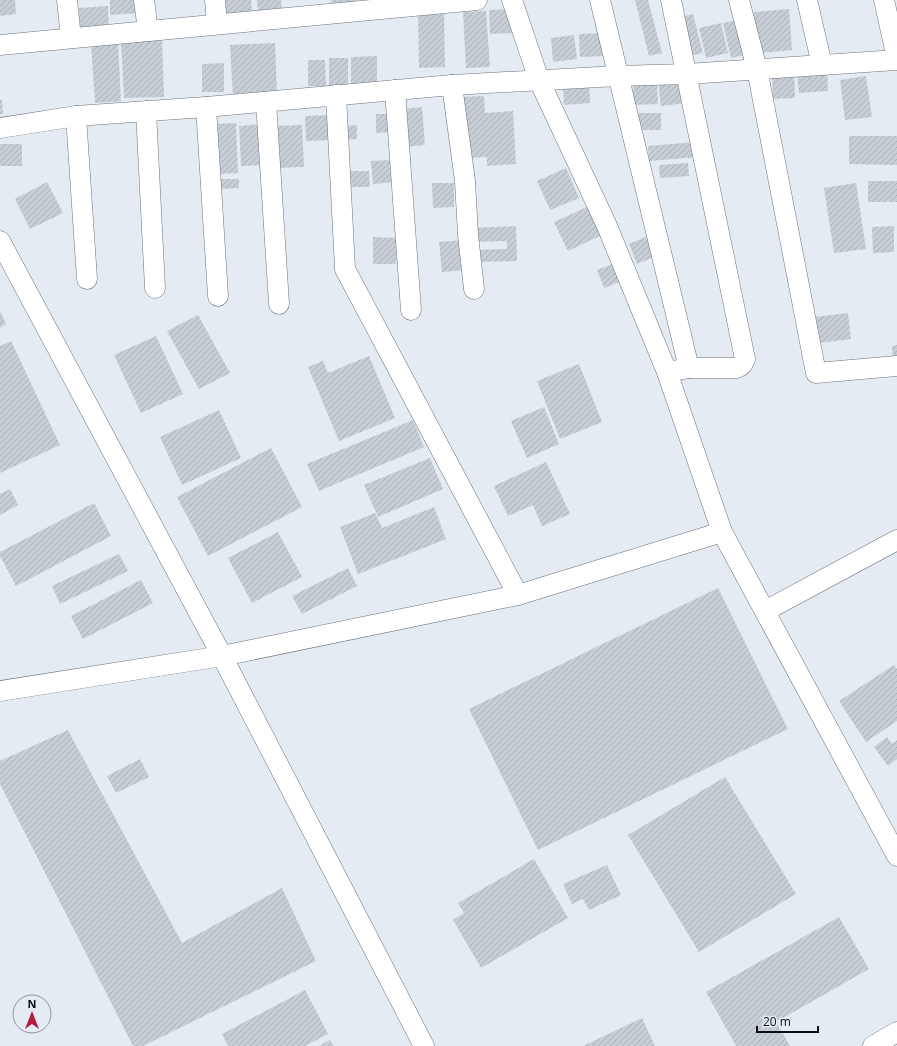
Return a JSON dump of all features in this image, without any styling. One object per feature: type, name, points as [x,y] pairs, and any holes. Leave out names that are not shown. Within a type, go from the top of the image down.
[{"type":"street","points":[[67,0],[71,38]]},
{"type":"street","points":[[144,0],[148,31]]},
{"type":"street","points":[[215,0],[217,24]]},
{"type":"street","points":[[0,45],[217,24],[290,9],[477,0]]},
{"type":"street","points":[[512,0],[539,80],[607,226],[667,372],[722,532],[897,856]]},
{"type":"street","points":[[600,0],[689,368]]},
{"type":"street","points":[[667,372],[689,368],[736,368],[741,367],[745,359],[671,0]]},
{"type":"street","points":[[739,0],[757,70],[816,373],[897,366]]},
{"type":"street","points":[[807,0],[822,65]]},
{"type":"street","points":[[0,128],[76,116],[206,107],[452,85],[757,70],[897,59],[884,0]]},
{"type":"street","points":[[452,85],[465,181],[468,235],[474,289]]},
{"type":"street","points":[[395,90],[411,310]]},
{"type":"street","points":[[336,95],[345,270],[518,595]]},
{"type":"street","points":[[266,102],[279,304]]},
{"type":"street","points":[[206,107],[218,296]]},
{"type":"street","points":[[146,111],[155,288]]},
{"type":"street","points":[[76,116],[87,279]]},
{"type":"street","points":[[0,241],[222,656],[424,1046]]},
{"type":"street","points":[[0,692],[222,656],[518,595],[722,532]]},
{"type":"street","points":[[765,610],[897,540]]},
{"type":"street","points":[[873,1046],[897,1032]]},
{"type":"building","points":[[0,0],[15,0],[16,14],[0,16]]},
{"type":"building","points":[[110,0],[138,0],[139,13],[110,15]]},
{"type":"building","points":[[225,0],[251,0],[252,12],[226,14]]},
{"type":"building","points":[[257,0],[281,0],[282,10],[258,12]]},
{"type":"building","points":[[331,0],[357,0],[357,6],[332,8]]},
{"type":"building","points":[[635,0],[648,0],[662,53],[649,56]]},
{"type":"building","points":[[108,6],[109,32],[80,33],[79,8]]},
{"type":"building","points":[[513,9],[514,33],[490,34],[489,10]]},
{"type":"building","points":[[789,9],[792,50],[758,53],[754,12]]},
{"type":"building","points":[[486,11],[490,67],[466,68],[463,12]]},
{"type":"building","points":[[444,14],[445,67],[419,68],[418,15]]},
{"type":"building","points":[[693,14],[703,53],[690,56],[680,17]]},
{"type":"building","points":[[737,20],[744,55],[731,58],[723,23]]},
{"type":"building","points":[[721,23],[728,53],[706,58],[699,28]]},
{"type":"building","points":[[603,33],[603,56],[580,57],[579,34]]},
{"type":"building","points":[[574,35],[577,59],[553,62],[551,38]]},
{"type":"building","points":[[162,40],[164,97],[124,98],[121,42]]},
{"type":"building","points":[[118,42],[121,101],[95,103],[91,44]]},
{"type":"building","points":[[275,43],[277,95],[233,97],[230,45]]},
{"type":"building","points":[[377,56],[377,86],[351,86],[351,57]]},
{"type":"building","points":[[329,58],[348,58],[348,86],[329,86]]},
{"type":"building","points":[[308,60],[325,60],[326,86],[308,86]]},
{"type":"building","points":[[224,63],[224,92],[202,92],[202,64]]},
{"type":"building","points":[[827,70],[828,91],[799,93],[797,72]]},
{"type":"building","points":[[794,71],[795,98],[773,99],[772,73]]},
{"type":"building","points":[[866,76],[872,117],[845,120],[840,80]]},
{"type":"building","points":[[684,78],[686,103],[661,106],[658,80]]},
{"type":"building","points":[[589,84],[590,103],[564,105],[563,85]]},
{"type":"building","points":[[657,84],[658,104],[634,105],[633,85]]},
{"type":"building","points":[[484,96],[485,113],[513,111],[516,164],[487,166],[487,157],[465,158],[462,97]]},
{"type":"building","points":[[0,100],[2,100],[3,114],[0,114]]},
{"type":"building","points":[[422,107],[425,145],[405,147],[402,109]]},
{"type":"building","points":[[634,113],[661,113],[661,130],[633,130]]},
{"type":"building","points":[[376,114],[388,114],[389,132],[376,133]]},
{"type":"building","points":[[332,115],[333,140],[306,141],[305,116]]},
{"type":"building","points":[[236,123],[238,173],[216,174],[214,124]]},
{"type":"building","points":[[262,124],[265,165],[241,166],[239,126]]},
{"type":"building","points":[[302,125],[304,167],[275,168],[274,126]]},
{"type":"building","points":[[357,125],[357,139],[344,140],[344,126]]},
{"type":"building","points":[[849,136],[897,136],[897,165],[849,164]]},
{"type":"building","points":[[697,142],[698,157],[649,161],[648,146]]},
{"type":"building","points":[[0,144],[22,144],[22,166],[0,166]]},
{"type":"building","points":[[392,160],[394,182],[373,184],[371,161]]},
{"type":"building","points":[[688,163],[689,176],[660,178],[659,165]]},
{"type":"building","points":[[566,168],[579,198],[550,210],[537,181]]},
{"type":"building","points":[[347,171],[369,171],[370,187],[347,187]]},
{"type":"building","points":[[217,179],[239,179],[239,188],[217,189]]},
{"type":"building","points":[[868,181],[897,181],[897,202],[868,202]]},
{"type":"building","points":[[47,182],[63,213],[30,229],[15,199]]},
{"type":"building","points":[[432,183],[454,183],[454,207],[433,208]]},
{"type":"building","points":[[856,183],[866,249],[834,253],[824,188]]},
{"type":"building","points":[[589,206],[602,235],[568,251],[554,222]]},
{"type":"building","points":[[516,226],[517,261],[475,262],[475,250],[507,249],[507,241],[474,242],[474,228]]},
{"type":"building","points":[[894,226],[894,252],[873,253],[872,227]]},
{"type":"building","points":[[373,237],[397,238],[396,264],[373,264]]},
{"type":"building","points":[[646,237],[654,257],[637,264],[629,244]]},
{"type":"building","points":[[463,240],[465,270],[442,272],[439,242]]},
{"type":"building","points":[[615,263],[622,281],[604,288],[597,270]]},
{"type":"building","points":[[0,311],[6,324],[0,328]]},
{"type":"building","points":[[848,313],[851,339],[819,343],[815,317]]},
{"type":"building","points":[[198,315],[230,373],[199,389],[167,331]]},
{"type":"building","points":[[156,336],[183,394],[141,413],[114,355]]},
{"type":"building","points":[[11,341],[60,445],[0,473],[0,346]]},
{"type":"building","points":[[897,345],[897,357],[893,358],[892,346]]},
{"type":"building","points":[[369,356],[395,418],[339,441],[308,367],[323,361],[328,373]]},
{"type":"building","points":[[579,364],[602,422],[560,439],[537,381]]},
{"type":"building","points":[[544,407],[559,444],[527,458],[511,421]]},
{"type":"building","points":[[219,410],[241,458],[182,485],[160,437]]},
{"type":"building","points":[[413,420],[424,447],[319,491],[307,464]]},
{"type":"building","points":[[271,448],[302,507],[208,556],[177,497]]},
{"type":"building","points":[[430,458],[443,489],[378,517],[364,485]]},
{"type":"building","points":[[546,462],[570,514],[542,526],[533,505],[508,516],[494,486]]},
{"type":"building","points":[[10,489],[18,505],[0,515],[0,494]]},
{"type":"building","points":[[94,503],[111,536],[16,586],[0,556],[0,552]]},
{"type":"building","points":[[434,507],[446,539],[358,574],[340,527],[375,513],[382,528]]},
{"type":"building","points":[[278,532],[302,577],[252,603],[228,558]]},
{"type":"building","points":[[119,554],[128,571],[60,604],[52,586]]},
{"type":"building","points":[[348,568],[357,586],[302,614],[292,596]]},
{"type":"building","points":[[141,580],[153,603],[83,639],[71,616]]},
{"type":"building","points":[[718,588],[788,729],[538,850],[469,709]]},
{"type":"building","points":[[894,665],[897,669],[897,721],[866,742],[839,701]]},
{"type":"building","points":[[68,730],[182,943],[282,888],[316,961],[143,1046],[133,1046],[0,784],[0,761]]},
{"type":"building","points":[[887,737],[892,744],[897,740],[897,759],[888,766],[874,747]]},
{"type":"building","points":[[140,759],[149,777],[116,793],[107,776]]},
{"type":"building","points":[[725,777],[796,894],[699,952],[628,835]]},
{"type":"building","points":[[534,859],[568,918],[481,968],[453,920],[464,913],[458,903]]},
{"type":"building","points":[[607,865],[621,895],[589,910],[583,899],[572,904],[563,884]]},
{"type":"building","points":[[839,917],[869,969],[776,1022],[790,1046],[736,1046],[706,992]]},
{"type":"building","points":[[305,990],[328,1034],[305,1046],[228,1046],[222,1034]]},
{"type":"building","points":[[642,1018],[655,1046],[583,1046]]},
{"type":"building","points":[[330,1040],[334,1046],[319,1046]]}]
